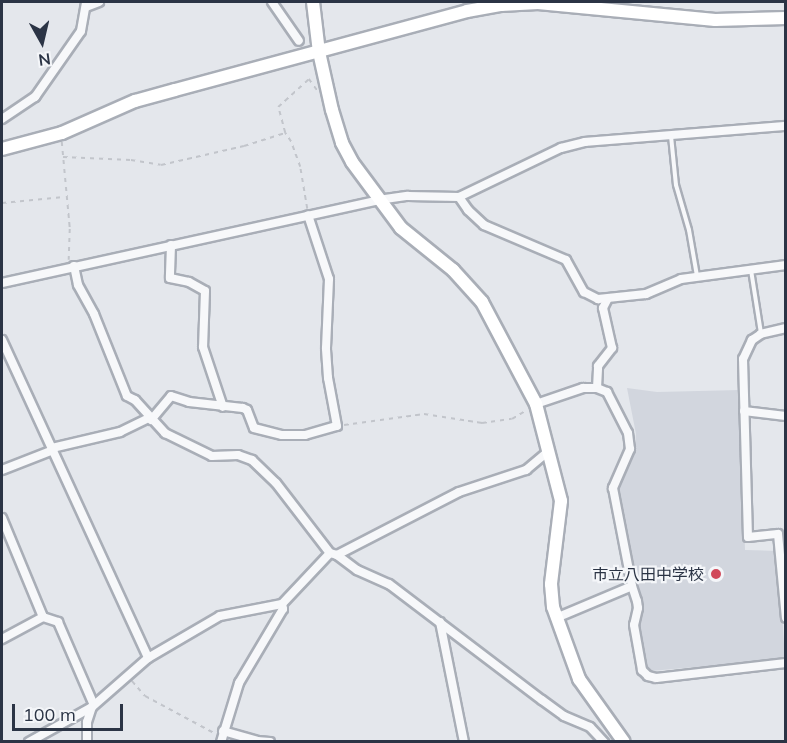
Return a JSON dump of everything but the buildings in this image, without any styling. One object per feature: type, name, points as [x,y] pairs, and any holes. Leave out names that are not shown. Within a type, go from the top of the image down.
[{"type":"street","points":[[2,119],[35,97],[81,31],[86,4],[99,2]]},
{"type":"street","points":[[272,2],[300,41]]},
{"type":"street","points":[[313,2],[319,52],[342,143],[378,200],[401,228],[453,270],[482,302],[536,404],[561,501],[550,584],[556,618],[579,679],[624,741]]},
{"type":"street","points":[[2,149],[62,133],[135,101],[467,11],[501,5],[538,3],[715,20],[786,18]]},
{"type":"street","points":[[2,283],[378,200],[408,196],[459,197],[561,148],[585,142],[671,133],[786,126]]},
{"type":"street","points":[[459,197],[468,210],[484,225],[566,260],[584,292],[590,296],[607,300],[646,294],[681,279],[786,265]]},
{"type":"street","points":[[2,470],[52,449],[120,432],[150,419],[171,396],[189,402],[243,408],[247,410],[254,428],[282,435],[305,435],[337,426],[328,378],[326,348],[329,279],[308,215]]},
{"type":"street","points":[[171,245],[170,278],[189,282],[206,291],[203,347],[224,406]]},
{"type":"street","points":[[72,266],[78,285],[94,314],[127,396],[135,400],[165,433],[212,456],[238,455],[252,460],[276,483],[333,554],[357,570],[389,584],[542,700],[564,716],[590,728],[604,741]]},
{"type":"street","points":[[597,388],[598,366],[612,348],[603,308],[607,300]]},
{"type":"street","points":[[786,328],[761,334],[752,340],[743,359],[748,537],[778,534],[783,561],[786,618]]},
{"type":"street","points":[[2,340],[148,658]]},
{"type":"street","points":[[536,404],[583,388],[597,388],[607,392],[628,433],[630,449],[613,488],[638,608],[634,625],[642,670],[648,676],[656,678],[786,663]]},
{"type":"street","points":[[744,411],[786,416]]},
{"type":"street","points":[[29,741],[93,706],[148,658],[220,616],[282,604],[333,554],[459,492],[526,470],[549,452]]},
{"type":"street","points":[[2,518],[43,617]]},
{"type":"street","points":[[556,618],[632,586]]},
{"type":"street","points":[[270,741],[222,736],[238,683],[283,609],[282,604]]},
{"type":"street","points":[[2,639],[43,617],[58,622],[93,706],[87,722],[87,741]]},
{"type":"street","points":[[440,622],[464,741]]},
{"type":"lane","points":[[671,133],[676,185],[689,230],[697,277]]},
{"type":"lane","points":[[752,270],[761,334]]},
{"type":"path","points":[[308,215],[300,167],[291,142],[285,133],[278,107],[309,79],[317,91]]},
{"type":"path","points":[[62,133],[65,197],[72,266]]},
{"type":"path","points":[[63,157],[131,159],[161,165],[244,146],[285,133]]},
{"type":"path","points":[[2,203],[65,197]]},
{"type":"path","points":[[337,426],[424,414],[482,423],[512,419],[536,404]]},
{"type":"path","points":[[127,675],[145,696],[222,736]]},
{"type":"shaded area","points":[[627,388],[657,392],[740,390],[745,550],[778,551],[785,659],[651,671],[646,668],[637,623],[642,610],[639,587],[634,580],[617,482],[634,454],[636,434]]},
{"type":"place","name":"市立八田中学校","points":[[716,574]]}]
